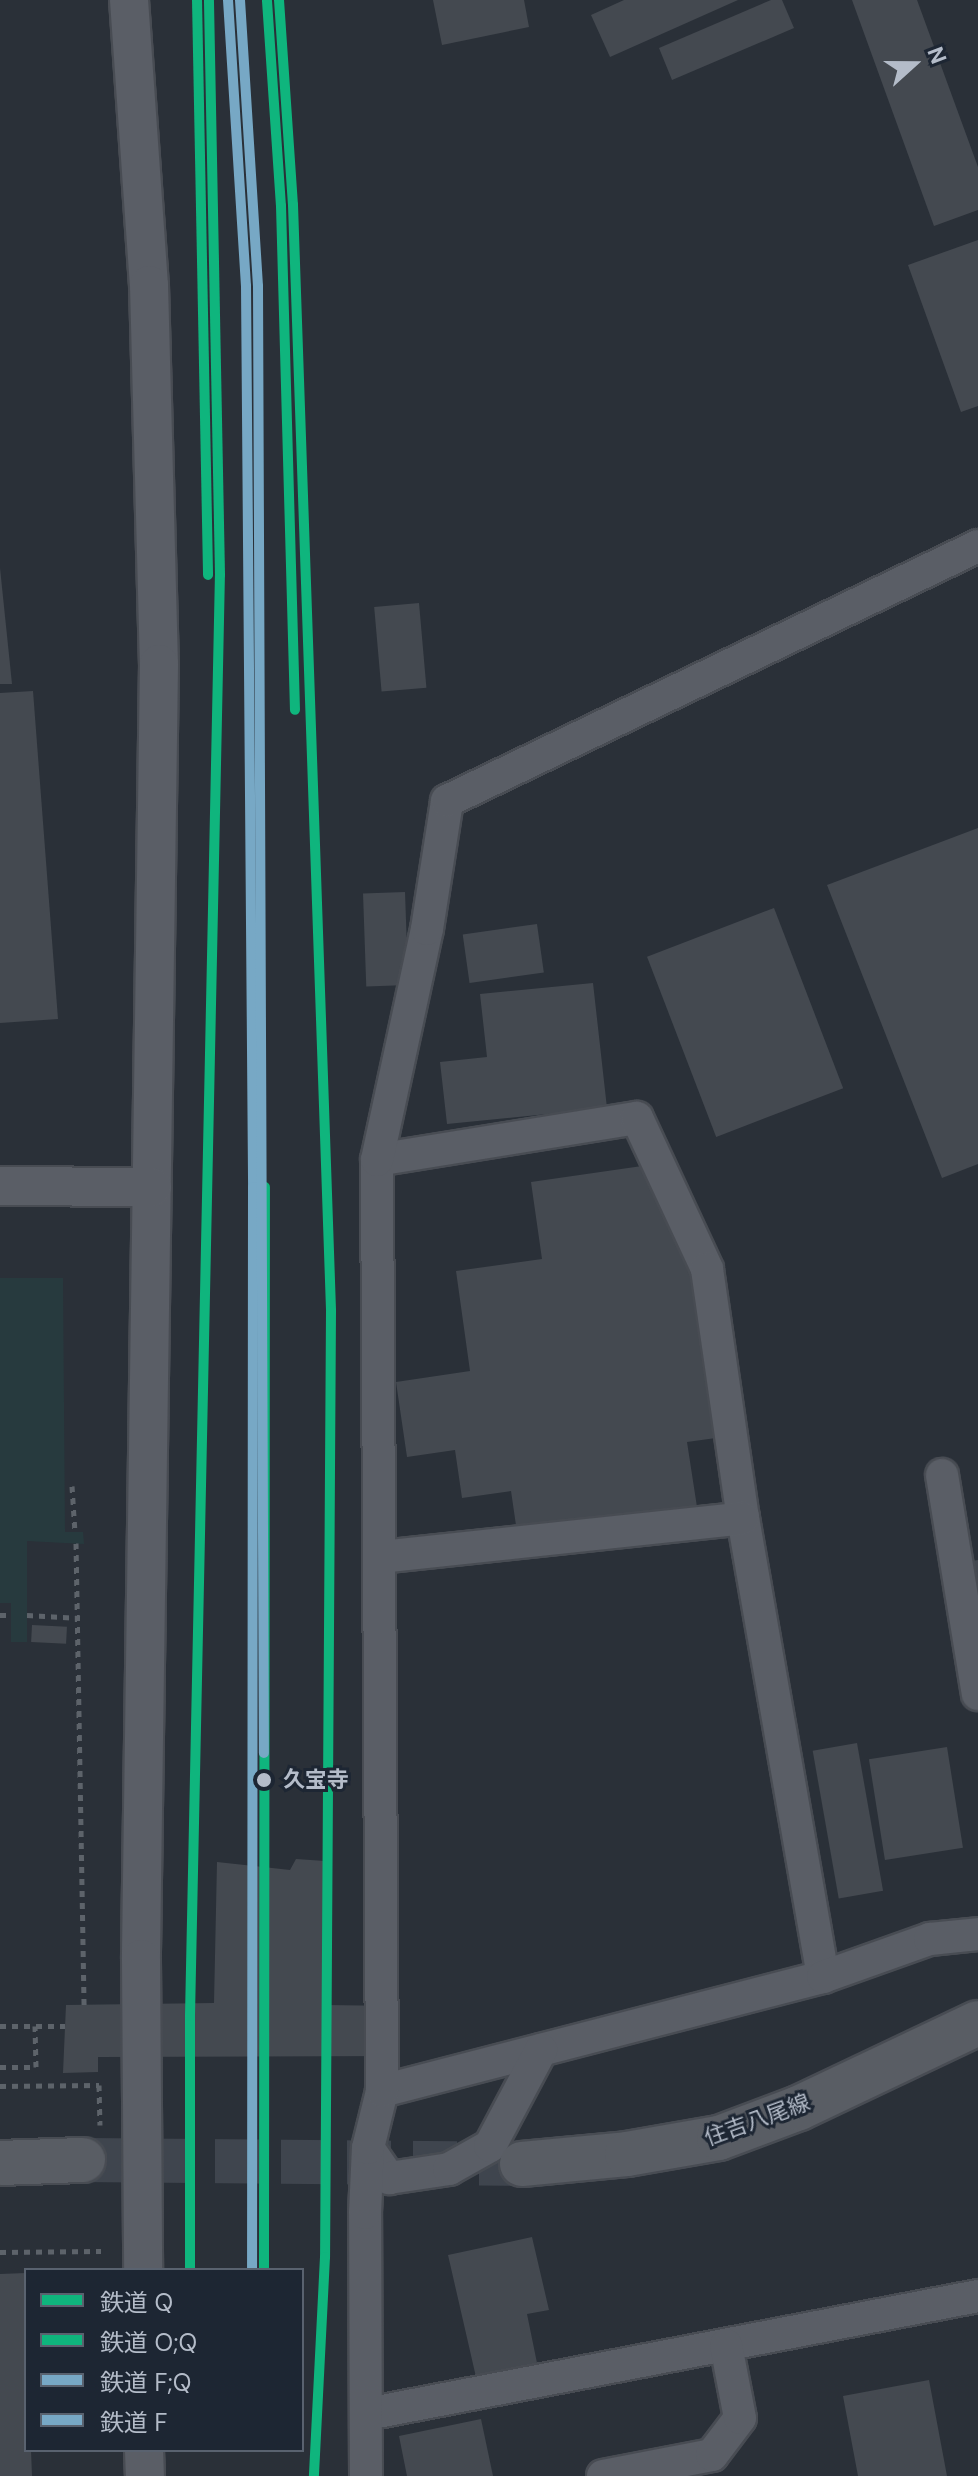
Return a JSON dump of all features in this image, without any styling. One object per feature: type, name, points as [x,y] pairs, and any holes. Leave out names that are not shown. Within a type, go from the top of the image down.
[{"type":"main road","name":"住吉八尾線","points":[[522,2164],[627,2154],[719,2138],[799,2108],[978,2023]]},
{"type":"main road","points":[[0,2163],[83,2160]]},
{"type":"street","points":[[129,0],[149,285],[159,664],[141,1959],[143,2268]]},
{"type":"street","points":[[366,2476],[368,2148],[382,2091],[377,1160],[427,929],[447,801],[978,546]]},
{"type":"street","points":[[377,1160],[637,1118],[707,1269],[743,1518],[823,1977]]},
{"type":"street","points":[[0,1186],[152,1187]]},
{"type":"street","points":[[942,1475],[978,1694]]},
{"type":"street","points":[[381,1557],[743,1518]]},
{"type":"street","points":[[382,2091],[823,1977],[930,1939],[978,1934]]},
{"type":"street","points":[[368,2148],[389,2178],[449,2169],[490,2146],[541,2050]]},
{"type":"street","points":[[367,2414],[978,2296]]},
{"type":"street","points":[[603,2476],[712,2455],[740,2418],[726,2345]]},
{"type":"street","points":[[144,2452],[145,2476]]},
{"type":"path","points":[[72,1486],[75,1532]]},
{"type":"path","points":[[76,1543],[81,1602],[84,2005]]},
{"type":"path","points":[[0,1615],[11,1615]]},
{"type":"path","points":[[27,1615],[80,1618]]},
{"type":"path","points":[[0,2026],[65,2026]]},
{"type":"path","points":[[0,2067],[36,2067],[35,2026]]},
{"type":"path","points":[[0,2086],[99,2085]]},
{"type":"path","points":[[101,2238],[102,2260]]},
{"type":"path","points":[[0,2252],[101,2251]]},
{"type":"green space","points":[[0,1278],[63,1278],[65,1532],[83,1532],[84,1544],[27,1541],[27,1642],[11,1642],[11,1603],[0,1603]]},
{"type":"building","points":[[433,0],[524,0],[529,27],[442,45]]},
{"type":"building","points":[[624,0],[738,0],[610,57],[591,15]]},
{"type":"building","points":[[771,0],[782,0],[794,28],[672,80],[659,48]]},
{"type":"building","points":[[852,0],[917,0],[978,167],[978,210],[934,226]]},
{"type":"building","points":[[978,240],[978,406],[961,412],[908,265]]},
{"type":"building","points":[[0,568],[12,684],[0,684]]},
{"type":"building","points":[[419,603],[426,688],[382,692],[374,607]]},
{"type":"building","points":[[33,691],[58,1019],[0,1023],[0,693]]},
{"type":"building","points":[[978,828],[978,1164],[942,1178],[827,885]]},
{"type":"building","points":[[405,892],[408,985],[366,986],[363,893]]},
{"type":"building","points":[[774,908],[843,1088],[716,1137],[647,957]]},
{"type":"building","points":[[537,924],[544,973],[470,983],[463,934]]},
{"type":"building","points":[[593,983],[607,1108],[447,1124],[440,1062],[487,1057],[480,994]]},
{"type":"building","points":[[642,1166],[699,1269],[723,1437],[687,1442],[697,1507],[517,1532],[511,1491],[462,1498],[455,1450],[407,1457],[396,1382],[470,1371],[456,1271],[542,1259],[531,1182]]},
{"type":"building","points":[[978,1560],[978,1586],[977,1586],[972,1561]]},
{"type":"building","points":[[32,1625],[67,1627],[66,1644],[31,1642]]},
{"type":"building","points":[[857,1743],[883,1891],[839,1899],[813,1751]]},
{"type":"building","points":[[947,1747],[963,1848],[885,1860],[869,1759]]},
{"type":"building","points":[[296,1859],[325,1861],[326,2005],[396,2006],[397,2056],[98,2057],[98,2072],[63,2073],[66,2005],[214,2003],[217,1862],[290,1870]]},
{"type":"building","points":[[532,2237],[549,2310],[527,2314],[537,2363],[476,2377],[448,2255]]},
{"type":"building","points":[[24,2273],[24,2452],[31,2452],[32,2476],[0,2476],[0,2274]]},
{"type":"building","points":[[929,2380],[947,2476],[858,2476],[843,2396]]},
{"type":"building","points":[[481,2419],[493,2476],[407,2476],[399,2436]]},
{"type":"tunnel","points":[[83,2160],[522,2164]]},
{"type":"rail line","name":"O;Q","points":[[197,0],[208,575]]},
{"type":"rail line","name":"Q","points":[[190,2268],[190,2016],[220,575],[209,0]]},
{"type":"rail line","name":"F;Q","points":[[228,0],[246,286],[253,1187],[252,2268]]},
{"type":"rail line","name":"F","points":[[240,0],[258,286],[264,1753]]},
{"type":"rail line","name":"Q","points":[[279,0],[293,205],[331,1311],[325,2257],[314,2476]]},
{"type":"rail line","name":"O;Q","points":[[267,1],[281,206],[295,710]]},
{"type":"rail line","name":"O;Q","points":[[264,2268],[265,1187]]},
{"type":"place","name":"久宝寺","points":[[264,1780]]}]
